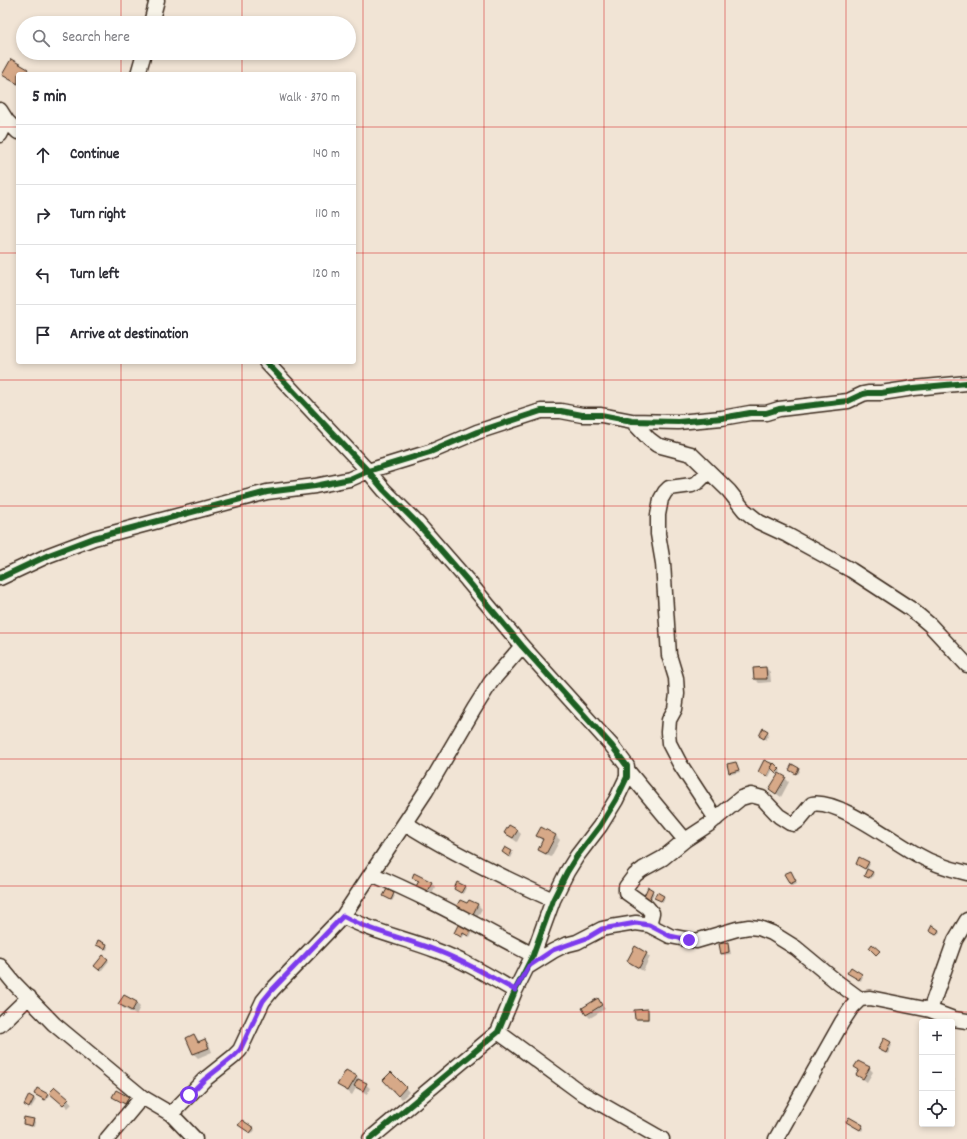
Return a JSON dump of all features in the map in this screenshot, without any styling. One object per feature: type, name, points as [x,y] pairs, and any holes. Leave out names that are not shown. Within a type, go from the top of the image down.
[{"type":"street","points":[[153,16],[157,0]]},
{"type":"street","points":[[139,72],[142,60]]},
{"type":"street","points":[[4,116],[16,130]]},
{"type":"street","points":[[0,134],[4,116]]},
{"type":"street","points":[[268,364],[384,490],[419,525],[522,646],[612,746],[627,766],[627,777],[616,800],[600,826],[576,856],[553,900],[531,960],[515,990],[498,1032],[370,1139]]},
{"type":"street","points":[[0,578],[49,555],[94,538],[267,492],[315,486],[343,480],[430,452],[477,432],[541,411],[561,411],[582,415],[601,415],[632,421],[678,422],[722,418],[750,413],[766,413],[779,409],[848,401],[862,394],[967,383]]},
{"type":"street","points":[[632,421],[649,439],[658,445],[691,454],[729,491],[744,510],[759,522],[787,535],[851,570],[911,609],[930,625],[967,666]]},
{"type":"street","points":[[708,472],[698,482],[692,485],[669,488],[665,492],[658,515],[658,534],[663,563],[669,655],[676,678],[677,694],[675,709],[669,720],[669,743],[680,764],[716,818]]},
{"type":"street","points":[[171,1114],[204,1080],[240,1050],[263,1001],[343,916],[426,791],[491,682],[522,646]]},
{"type":"street","points":[[627,770],[685,840]]},
{"type":"street","points":[[649,925],[652,913],[626,892],[626,887],[643,869],[663,858],[741,798],[751,795],[762,798],[779,816],[794,824],[812,804],[818,803],[841,810],[919,856],[947,868],[967,873]]},
{"type":"street","points":[[405,823],[470,861],[553,900]]},
{"type":"street","points":[[371,874],[433,902],[531,960]]},
{"type":"street","points":[[343,916],[371,929],[435,950],[459,960],[515,990]]},
{"type":"street","points":[[930,1010],[955,940],[967,920]]},
{"type":"street","points":[[531,960],[553,950],[587,938],[602,929],[636,923],[649,925],[670,936],[696,941],[737,929],[749,927],[759,928],[772,933],[796,948],[860,999]]},
{"type":"street","points":[[0,966],[14,983],[54,1024],[142,1097],[171,1114],[195,1139]]},
{"type":"street","points":[[0,1025],[28,996]]},
{"type":"street","points":[[776,1139],[842,1022],[852,1007],[860,999],[870,998],[930,1010],[954,1019],[967,1021]]},
{"type":"street","points":[[498,1032],[580,1092],[662,1139]]},
{"type":"street","points":[[107,1139],[142,1097]]},
{"type":"building","points":[[11,59],[28,69],[26,72],[16,72],[16,83],[2,75]]},
{"type":"building","points":[[766,667],[767,679],[754,679],[753,668]]},
{"type":"building","points":[[763,728],[768,731],[764,739],[759,736]]},
{"type":"building","points":[[764,760],[773,764],[767,776],[758,772]]},
{"type":"building","points":[[736,762],[739,770],[729,773],[727,764]]},
{"type":"building","points":[[774,763],[780,769],[776,773],[770,767]]},
{"type":"building","points":[[792,764],[799,768],[796,774],[789,770]]},
{"type":"building","points":[[779,773],[786,777],[776,794],[769,789]]},
{"type":"building","points":[[509,825],[518,830],[513,838],[504,833]]},
{"type":"building","points":[[541,827],[556,835],[546,854],[538,850],[543,839],[536,836]]},
{"type":"building","points":[[505,847],[512,851],[509,857],[502,852]]},
{"type":"building","points":[[859,857],[869,862],[865,869],[856,864]]},
{"type":"building","points":[[867,869],[873,872],[869,878],[864,876]]},
{"type":"building","points":[[791,871],[796,881],[790,884],[784,874]]},
{"type":"building","points":[[414,873],[432,882],[426,893],[415,888],[419,881],[412,878]]},
{"type":"building","points":[[457,882],[465,886],[461,893],[454,889]]},
{"type":"building","points":[[648,887],[653,890],[650,897],[650,902],[643,898]]},
{"type":"building","points":[[387,889],[394,893],[391,900],[383,896]]},
{"type":"building","points":[[657,892],[664,896],[661,901],[654,898]]},
{"type":"building","points":[[460,900],[467,903],[469,900],[478,904],[472,916],[456,907]]},
{"type":"building","points":[[459,923],[471,930],[468,936],[463,933],[461,937],[454,933]]},
{"type":"building","points":[[932,925],[939,930],[936,935],[929,931]]},
{"type":"building","points":[[98,940],[107,944],[105,949],[96,945]]},
{"type":"building","points":[[728,942],[729,952],[721,954],[719,944]]},
{"type":"building","points":[[872,944],[880,951],[876,955],[869,948]]},
{"type":"building","points":[[635,946],[647,953],[639,968],[627,961]]},
{"type":"building","points":[[103,955],[108,959],[99,970],[94,966]]},
{"type":"building","points":[[851,967],[862,974],[859,980],[847,973]]},
{"type":"building","points":[[124,995],[137,1002],[132,1011],[118,1004]]},
{"type":"building","points":[[598,998],[602,1005],[586,1015],[582,1008]]},
{"type":"building","points":[[648,1009],[648,1019],[635,1019],[634,1010]]},
{"type":"building","points":[[194,1034],[198,1042],[205,1039],[209,1048],[193,1054],[186,1038]]},
{"type":"building","points":[[884,1038],[891,1042],[886,1053],[878,1049]]},
{"type":"building","points":[[858,1061],[870,1067],[863,1079],[856,1075],[859,1070],[854,1067]]},
{"type":"building","points":[[346,1070],[357,1076],[348,1091],[337,1085]]},
{"type":"building","points":[[391,1072],[406,1087],[398,1096],[383,1080]]},
{"type":"building","points":[[358,1079],[367,1083],[363,1091],[354,1086]]},
{"type":"building","points":[[55,1087],[69,1099],[63,1105],[49,1093]]},
{"type":"building","points":[[37,1088],[48,1094],[45,1100],[34,1094]]},
{"type":"building","points":[[116,1090],[129,1097],[125,1104],[112,1097]]},
{"type":"building","points":[[29,1095],[34,1098],[29,1108],[24,1105]]},
{"type":"building","points":[[24,1117],[34,1119],[32,1126],[23,1124]]},
{"type":"building","points":[[849,1117],[863,1125],[860,1130],[846,1122]]},
{"type":"building","points":[[242,1120],[254,1128],[250,1133],[238,1125]]},
{"type":"cycle path","points":[[268,364],[384,490],[419,525],[522,646],[612,746],[627,766],[627,777],[616,800],[600,826],[577,856],[553,900],[533,955],[515,991],[498,1032],[370,1139]]},
{"type":"cycle path","points":[[0,578],[49,555],[94,538],[267,492],[315,486],[350,479],[368,471],[430,452],[477,432],[541,411],[561,411],[582,415],[601,415],[632,421],[678,422],[722,418],[750,413],[766,413],[779,409],[848,401],[868,393],[881,393],[967,383]]},
{"type":"route","points":[[189,1095],[204,1080],[240,1050],[263,1001],[343,916],[378,932],[435,950],[459,960],[515,990],[529,966],[553,950],[587,938],[602,929],[636,923],[649,925],[670,936],[689,940]]}]
